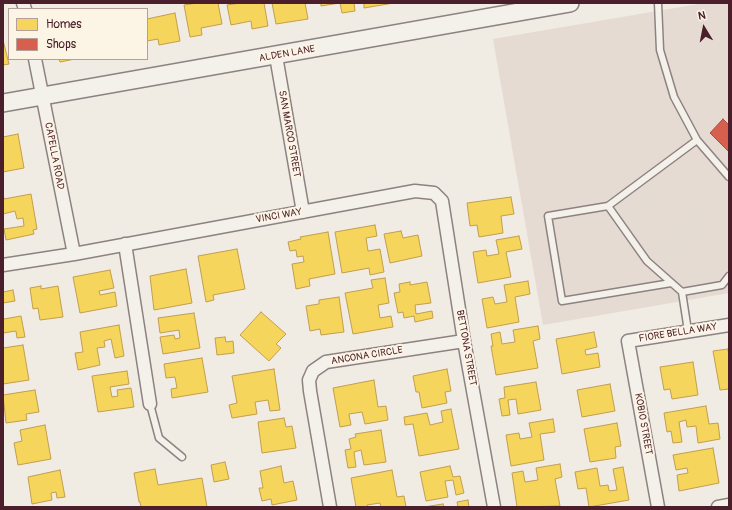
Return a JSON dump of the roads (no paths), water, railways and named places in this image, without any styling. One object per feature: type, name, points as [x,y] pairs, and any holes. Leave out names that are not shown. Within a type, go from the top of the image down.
[{"type":"street","name":"ALDEN LANE","points":[[3,103],[570,3]]},
{"type":"street","name":"SAN MARCO STREET","points":[[276,56],[303,212]]},
{"type":"street","name":"CAPELLA ROAD","points":[[35,60],[74,254]]},
{"type":"street","name":"VINCI WAY","points":[[3,265],[74,254],[415,191],[434,193]]},
{"type":"street","name":"BETTONA STREET","points":[[434,193],[442,201],[464,341],[494,507]]},
{"type":"street","points":[[125,244],[150,404]]},
{"type":"street","name":"FIORE BELLA WAY","points":[[628,341],[729,325]]},
{"type":"street","name":"ANCONA CIRCLE","points":[[330,507],[310,391],[309,380],[313,371],[326,362],[464,341]]},
{"type":"street","name":"KOBIO STREET","points":[[628,341],[658,507]]},
{"type":"street","points":[[718,507],[729,505]]},
{"type":"lane","points":[[658,3],[660,50],[674,97],[698,140],[729,177]]},
{"type":"lane","points":[[670,283],[562,301],[548,216],[608,206],[698,140]]},
{"type":"lane","points":[[608,206],[647,261],[670,283],[682,292],[688,332]]},
{"type":"lane","points":[[682,292],[722,285],[729,276]]},
{"type":"lane","points":[[150,404],[159,438],[182,457]]}]
